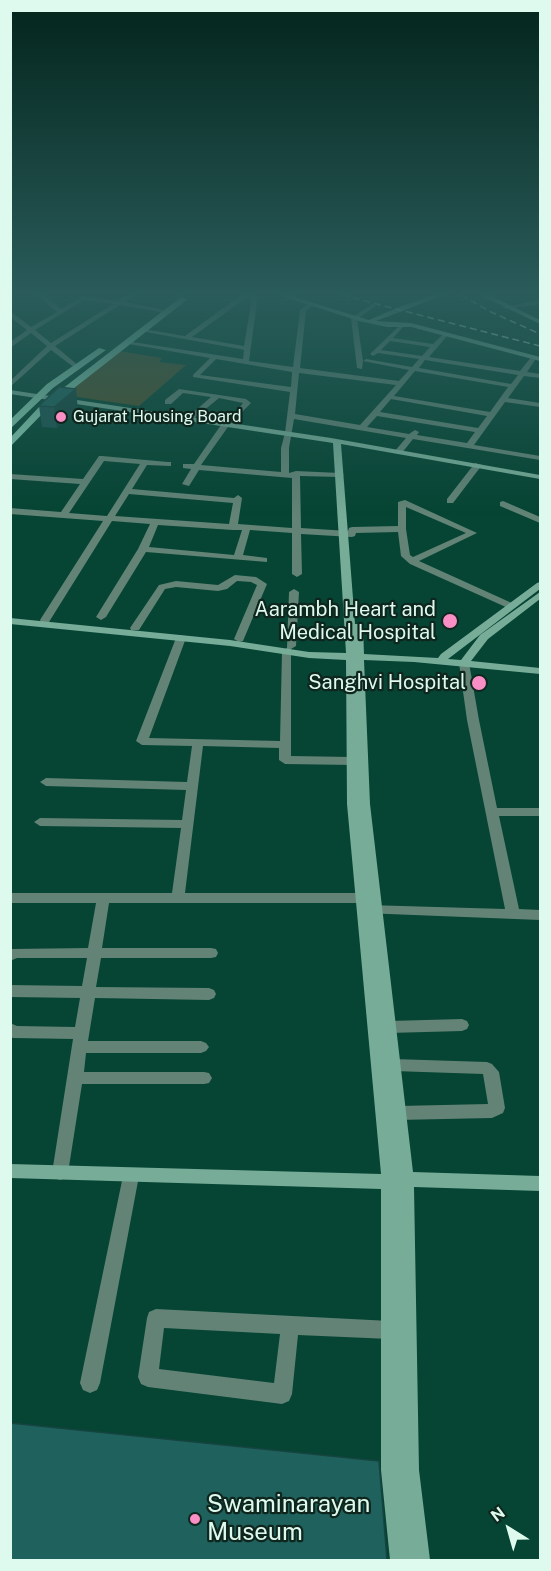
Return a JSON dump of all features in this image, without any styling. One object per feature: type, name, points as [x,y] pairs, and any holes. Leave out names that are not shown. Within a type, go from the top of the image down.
[{"type":"main road","points":[[10,426],[40,396],[75,368]]},
{"type":"main road","points":[[10,444],[55,399],[94,368]]},
{"type":"street","points":[[10,385],[28,368]]},
{"type":"street","points":[[203,368],[195,376],[294,390]]},
{"type":"street","points":[[238,382],[250,368]]},
{"type":"street","points":[[286,368],[401,382]]},
{"type":"street","points":[[352,375],[360,368]]},
{"type":"street","points":[[403,368],[513,386]]},
{"type":"street","points":[[491,368],[540,376]]},
{"type":"street","points":[[469,446],[527,368]]},
{"type":"street","points":[[285,475],[285,448],[289,433],[296,370]]},
{"type":"street","points":[[362,428],[413,370]]},
{"type":"street","points":[[168,402],[182,391],[217,396],[247,403],[239,413]]},
{"type":"street","points":[[10,392],[289,433],[540,477]]},
{"type":"street","points":[[191,419],[217,396]]},
{"type":"street","points":[[388,397],[492,415]]},
{"type":"street","points":[[503,399],[540,405]]},
{"type":"street","points":[[398,452],[437,405]]},
{"type":"street","points":[[375,413],[480,431]]},
{"type":"street","points":[[291,416],[540,458]]},
{"type":"street","points":[[186,484],[226,424]]},
{"type":"street","points":[[341,442],[340,475],[350,532]]},
{"type":"street","points":[[341,442],[350,532],[369,904],[397,1181],[409,1470],[420,1560]]},
{"type":"street","points":[[63,515],[107,449]]},
{"type":"street","points":[[102,458],[168,464]]},
{"type":"street","points":[[45,620],[145,462]]},
{"type":"street","points":[[450,501],[478,465]]},
{"type":"street","points":[[186,466],[296,476]]},
{"type":"street","points":[[247,481],[252,472]]},
{"type":"street","points":[[297,574],[296,473],[340,475]]},
{"type":"street","points":[[10,476],[87,482]]},
{"type":"street","points":[[126,491],[237,500],[232,527]]},
{"type":"street","points":[[412,561],[473,533],[402,502],[402,530],[406,556],[412,561],[511,606]]},
{"type":"street","points":[[503,504],[540,520]]},
{"type":"street","points":[[10,511],[298,531],[402,530]]},
{"type":"street","points":[[101,617],[143,549],[155,522]]},
{"type":"street","points":[[238,557],[246,531]]},
{"type":"street","points":[[143,549],[264,560]]},
{"type":"street","points":[[135,628],[162,587],[176,584],[218,588],[224,587],[235,578],[253,579],[262,584],[239,639]]},
{"type":"street","points":[[444,659],[540,585]]},
{"type":"street","points":[[294,592],[289,649],[285,760],[352,761]]},
{"type":"street","points":[[513,914],[472,720],[465,661],[484,637],[540,595]]},
{"type":"street","points":[[10,615],[239,639],[289,649]]},
{"type":"street","points":[[10,621],[289,649],[540,666]]},
{"type":"street","points":[[181,638],[142,741],[286,745]]},
{"type":"street","points":[[355,654],[353,804],[389,1027],[398,1113],[390,1330],[391,1470],[401,1560]]},
{"type":"street","points":[[465,661],[540,671]]},
{"type":"street","points":[[178,899],[198,744]]},
{"type":"street","points":[[46,782],[193,786]]},
{"type":"street","points":[[493,813],[540,812]]},
{"type":"street","points":[[40,822],[188,824]]},
{"type":"street","points":[[10,898],[178,899],[369,904],[540,915]]},
{"type":"street","points":[[60,1173],[103,898]]},
{"type":"street","points":[[10,956],[15,953],[211,953]]},
{"type":"street","points":[[10,991],[209,994]]},
{"type":"street","points":[[389,1027],[462,1025]]},
{"type":"street","points":[[10,1029],[13,1032],[80,1040],[201,1047]]},
{"type":"street","points":[[393,1065],[487,1068],[491,1072],[497,1107],[492,1111],[480,1112],[398,1113]]},
{"type":"street","points":[[74,1078],[204,1078]]},
{"type":"street","points":[[10,1171],[130,1176],[540,1183]]},
{"type":"street","points":[[90,1383],[130,1176]]},
{"type":"street","points":[[290,1325],[282,1394],[148,1377],[156,1318],[390,1330]]},
{"type":"shaded area","points":[[97,368],[182,368],[139,406],[64,395]]},
{"type":"building","points":[[59,387],[76,389],[54,407],[39,406]]},
{"type":"building","name":"Swaminarayan Museum","points":[[10,1423],[379,1461],[387,1560],[10,1560]]},
{"type":"place","name":"Gujarat Housing Board","points":[[61,417]]},
{"type":"place","name":"Aarambh Heart and Medical Hospital","points":[[450,621]]},
{"type":"place","name":"Sanghvi Hospital","points":[[479,683]]},
{"type":"place","name":"Swaminarayan Museum","points":[[195,1519]]}]
